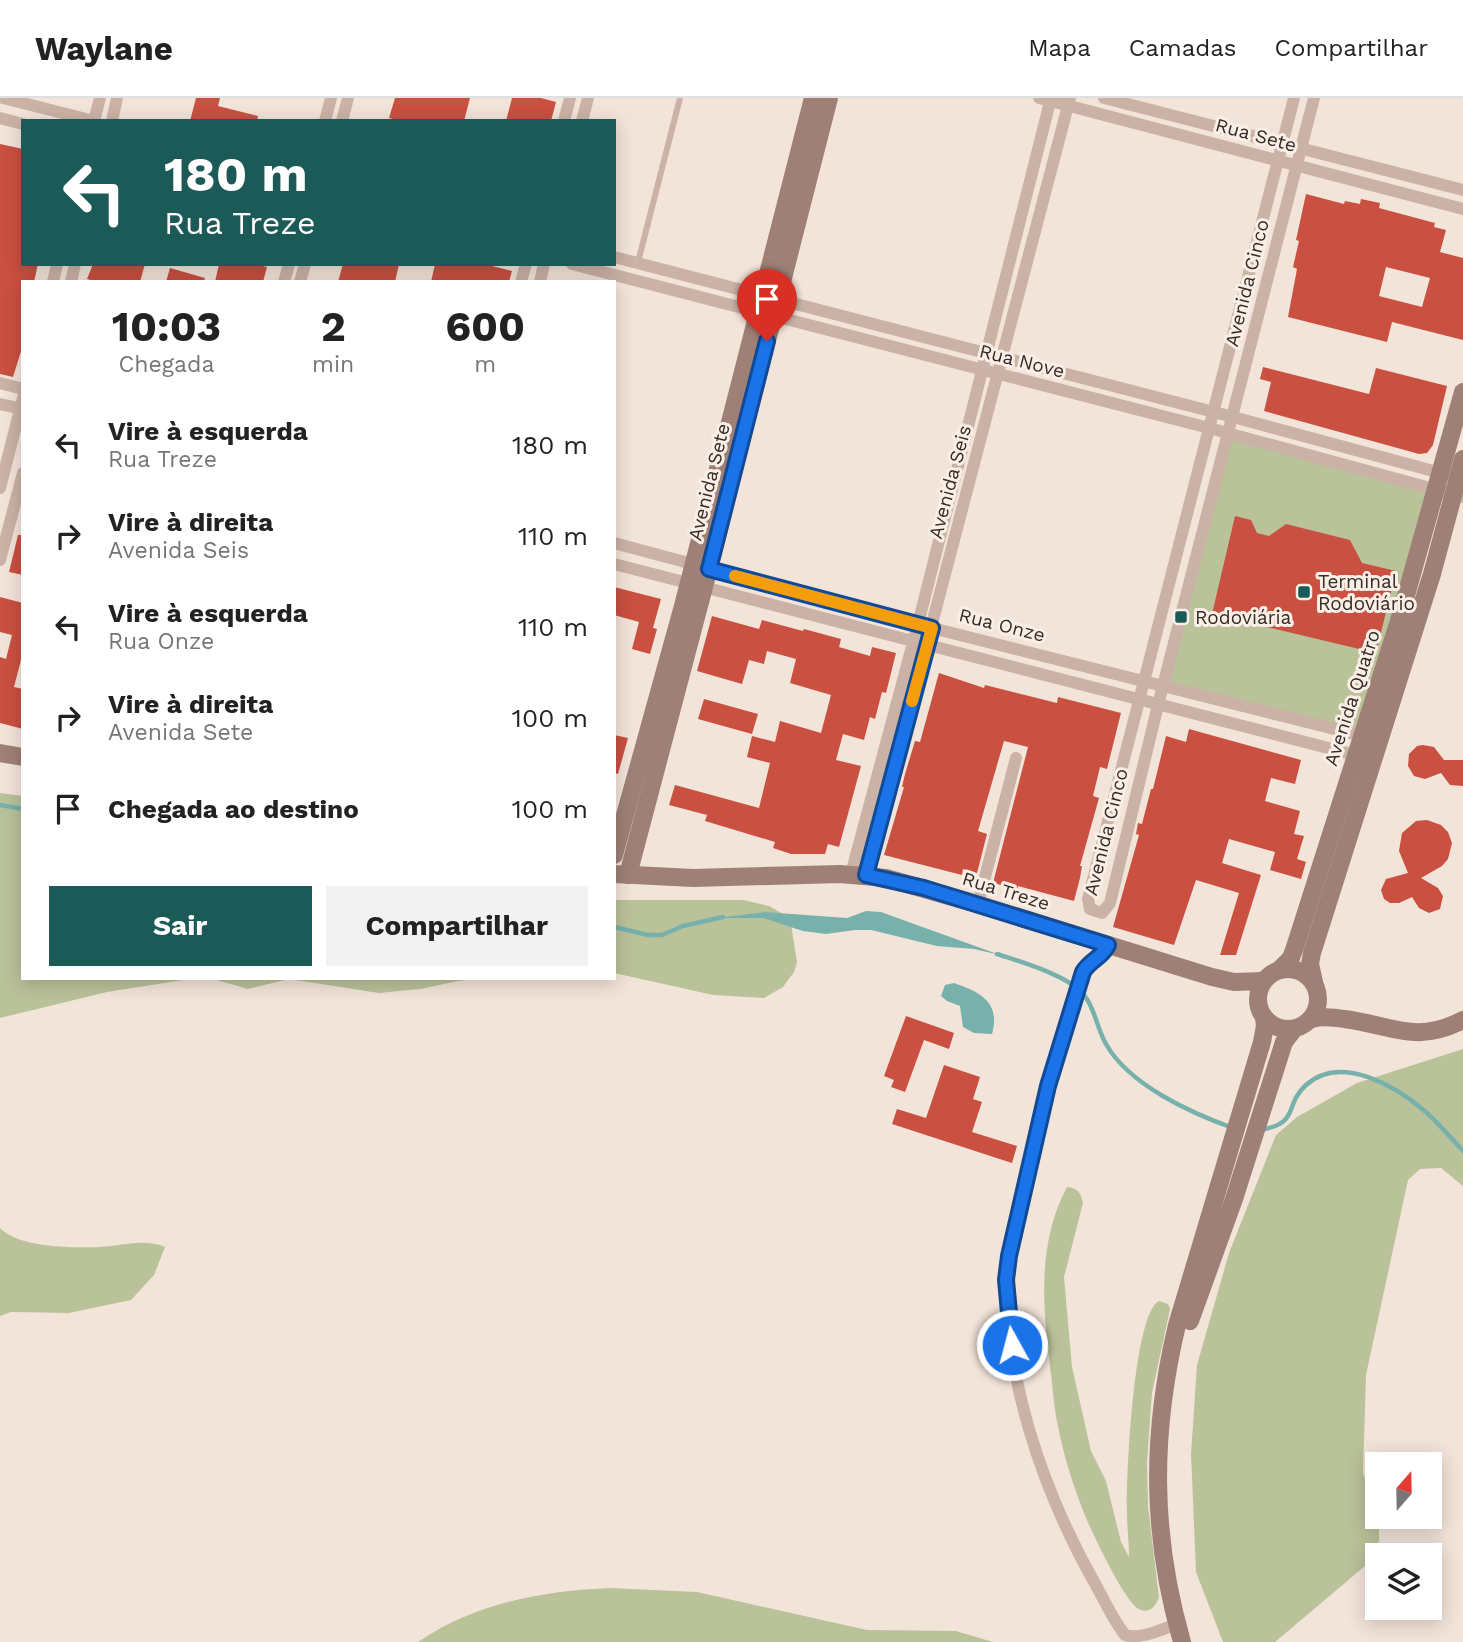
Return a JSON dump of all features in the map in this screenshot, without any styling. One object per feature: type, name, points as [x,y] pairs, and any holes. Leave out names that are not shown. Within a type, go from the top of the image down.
[{"type":"main road","name":"Avenida Sete","points":[[621,875],[767,306],[813,98]]},
{"type":"main road","name":"Avenida Sete","points":[[767,306],[829,98]]},
{"type":"main road","name":"Avenida Quatro","points":[[1316,987],[1310,964],[1312,953],[1432,574],[1453,485],[1463,392]]},
{"type":"main road","name":"Avenida Quatro","points":[[1279,970],[1290,958],[1295,947],[1354,755],[1398,624],[1463,459]]},
{"type":"main road","name":"Avenida Sete","points":[[616,848],[697,585]]},
{"type":"main road","points":[[0,753],[21,757]]},
{"type":"main road","points":[[1334,822],[1352,827]]},
{"type":"main road","points":[[1325,850],[1343,857]]},
{"type":"main road","name":"Rua Treze","points":[[621,875],[693,878],[858,875],[901,881],[1212,977],[1234,982],[1263,981]]},
{"type":"main road","points":[[1182,1642],[1166,1577],[1157,1495],[1163,1404],[1177,1325],[1264,1034],[1258,999],[1263,981],[1279,970],[1297,970],[1306,974],[1324,999],[1362,1021]]},
{"type":"main road","name":"Rua Treze","points":[[1212,977],[1233,988],[1261,1013]]},
{"type":"main road","points":[[1311,1019],[1317,1010],[1316,987]]},
{"type":"main road","points":[[1261,1013],[1279,1028],[1294,1029]]},
{"type":"main road","points":[[1163,1404],[1284,1042],[1294,1029],[1311,1019],[1333,1017],[1419,1034],[1434,1032],[1463,1020]]},
{"type":"street","points":[[3,98],[86,119]]},
{"type":"street","points":[[95,119],[100,98]]},
{"type":"street","points":[[112,119],[117,98]]},
{"type":"street","points":[[326,119],[331,98]]},
{"type":"street","points":[[343,119],[348,98]]},
{"type":"street","points":[[565,119],[570,98]]},
{"type":"street","points":[[583,119],[588,98]]},
{"type":"street","name":"Rua Sete","points":[[1104,98],[1463,190]]},
{"type":"street","name":"Avenida Cinco","points":[[1294,98],[1088,900],[1090,909],[1097,912],[1102,913],[1110,903],[1158,705],[1314,98]]},
{"type":"street","name":"Rua Sete","points":[[1047,99],[1069,102],[1163,130],[1463,209]]},
{"type":"street","name":"Avenida Seis","points":[[858,875],[875,783],[1029,188],[1047,99]]},
{"type":"street","name":"Avenida Seis","points":[[858,875],[889,787],[1069,102]]},
{"type":"street","points":[[1163,130],[1167,114]]},
{"type":"street","points":[[0,118],[21,123]]},
{"type":"street","points":[[1373,186],[1377,168]]},
{"type":"street","points":[[1437,203],[1441,185]]},
{"type":"street","points":[[1029,188],[1046,192]]},
{"type":"street","points":[[1254,256],[1272,262]]},
{"type":"street","name":"Rua Nove","points":[[616,258],[871,342],[1228,433],[1453,485]]},
{"type":"street","points":[[1010,259],[1027,263]]},
{"type":"street","name":"Rua Nove","points":[[581,266],[767,306],[877,326],[1003,357],[1233,416],[1453,485]]},
{"type":"street","points":[[871,342],[877,326]]},
{"type":"street","points":[[0,383],[21,388]]},
{"type":"street","points":[[0,404],[21,406]]},
{"type":"street","points":[[0,488],[21,410]]},
{"type":"street","points":[[0,560],[21,481]]},
{"type":"street","points":[[952,489],[967,493]]},
{"type":"street","name":"Rua Onze","points":[[616,544],[932,628],[1381,740]]},
{"type":"street","name":"Rua Onze","points":[[616,565],[1374,760]]},
{"type":"street","points":[[885,748],[898,753]]},
{"type":"street","points":[[978,904],[1016,758]]},
{"type":"street","points":[[875,783],[889,787]]},
{"type":"street","points":[[1108,945],[1083,972],[1048,1086],[1009,1256],[1006,1280],[1009,1324],[1017,1374],[1034,1445],[1058,1509],[1086,1569],[1123,1634],[1132,1636],[1177,1624]]},
{"type":"lane","points":[[638,263],[680,98]]},
{"type":"green space","points":[[1228,433],[1436,490],[1361,735],[1163,686]]},
{"type":"green space","points":[[0,793],[21,796],[21,980],[183,980],[107,992],[0,1018]]},
{"type":"green space","points":[[616,900],[743,900],[769,906],[790,918],[797,962],[794,972],[783,987],[764,998],[713,995],[616,973]]},
{"type":"green space","points":[[217,980],[285,980],[248,989]]},
{"type":"green space","points":[[295,980],[466,980],[420,989],[379,993]]},
{"type":"green space","points":[[1463,1049],[1463,1186],[1441,1168],[1420,1169],[1408,1180],[1366,1375],[1363,1473],[1365,1530],[1379,1530],[1379,1541],[1365,1543],[1365,1566],[1275,1642],[1223,1642],[1196,1572],[1191,1454],[1197,1365],[1229,1253],[1276,1135],[1297,1117],[1357,1083]]},
{"type":"green space","points":[[1067,1187],[1078,1192],[1083,1203],[1064,1277],[1072,1367],[1091,1451],[1106,1481],[1121,1542],[1129,1557],[1128,1469],[1137,1365],[1150,1313],[1159,1301],[1168,1304],[1170,1309],[1152,1393],[1147,1462],[1148,1506],[1159,1598],[1154,1607],[1146,1611],[1139,1609],[1125,1593],[1108,1563],[1082,1508],[1062,1447],[1046,1326],[1044,1279],[1050,1232]]},
{"type":"green space","points":[[0,1228],[20,1240],[47,1245],[100,1247],[141,1243],[165,1247],[154,1275],[131,1300],[69,1313],[11,1312],[0,1316]]},
{"type":"green space","points":[[610,1588],[697,1592],[867,1630],[956,1631],[993,1642],[418,1642],[462,1618],[510,1602],[559,1592]]},
{"type":"water","points":[[866,911],[881,912],[1000,955],[974,949],[937,946],[871,930],[826,934],[803,931],[763,918],[717,918],[765,912],[847,918]]},
{"type":"water","points":[[954,983],[972,990],[991,1006],[994,1014],[992,1034],[974,1033],[963,1027],[960,1006],[941,996],[945,985]]},
{"type":"building","points":[[196,98],[220,98],[218,106],[258,116],[257,119],[191,119]]},
{"type":"building","points":[[395,98],[470,98],[465,119],[389,118]]},
{"type":"building","points":[[512,98],[541,98],[556,102],[552,119],[507,119]]},
{"type":"building","points":[[0,144],[21,149],[21,266],[38,266],[34,280],[21,280],[21,351],[13,377],[0,374]]},
{"type":"building","points":[[1306,194],[1344,204],[1345,201],[1360,204],[1361,199],[1380,203],[1379,208],[1435,223],[1434,227],[1446,230],[1440,252],[1463,258],[1463,340],[1392,322],[1387,342],[1288,317],[1297,269],[1293,267],[1299,241],[1296,240]],"holes":[[[1386,267],[1430,278],[1422,307],[1379,296]]]},
{"type":"building","points":[[92,266],[144,266],[141,280],[87,279]]},
{"type":"building","points":[[219,266],[267,267],[264,280],[215,280]]},
{"type":"building","points":[[342,266],[399,266],[395,280],[339,280]]},
{"type":"building","points":[[435,266],[492,266],[512,271],[510,280],[431,280]]},
{"type":"building","points":[[170,268],[205,278],[204,280],[167,280]]},
{"type":"building","points":[[1263,367],[1369,394],[1376,368],[1447,386],[1433,445],[1427,453],[1419,454],[1264,411],[1271,382],[1260,379]]},
{"type":"building","name":"Terminal Rodoviário","points":[[1235,516],[1251,520],[1257,533],[1269,536],[1286,524],[1350,540],[1362,563],[1396,571],[1376,653],[1212,614]]},
{"type":"building","points":[[18,535],[21,535],[21,575],[9,572]]},
{"type":"building","points":[[616,588],[661,599],[653,628],[657,629],[650,654],[632,649],[639,622],[616,616]]},
{"type":"building","points":[[0,597],[21,602],[21,660],[14,687],[21,689],[21,728],[0,723],[0,657],[6,659],[12,635],[0,632]]},
{"type":"building","points":[[712,616],[759,629],[762,620],[803,631],[804,629],[841,639],[839,647],[870,656],[872,647],[896,653],[886,693],[882,692],[875,719],[870,717],[864,740],[843,734],[836,760],[861,766],[839,847],[828,844],[825,854],[791,854],[773,848],[775,842],[705,821],[707,815],[669,805],[675,785],[759,808],[770,763],[747,757],[752,736],[775,742],[780,721],[821,733],[831,695],[790,683],[796,659],[767,651],[764,664],[749,660],[742,684],[697,671]]},
{"type":"building","points":[[939,673],[984,688],[985,685],[1057,703],[1058,697],[1121,713],[1107,769],[1100,767],[1093,796],[1099,798],[1080,866],[1074,901],[1018,886],[1017,889],[993,883],[1028,747],[1004,741],[978,831],[987,834],[977,873],[963,869],[962,875],[884,855],[904,787],[905,774],[915,741],[920,742]]},
{"type":"building","points":[[704,699],[758,714],[752,734],[698,719]]},
{"type":"building","points":[[1189,729],[1301,760],[1295,784],[1271,778],[1265,801],[1300,811],[1294,834],[1304,836],[1297,859],[1306,862],[1301,879],[1270,870],[1275,852],[1229,839],[1222,863],[1261,875],[1236,955],[1220,955],[1239,893],[1196,880],[1174,945],[1113,927],[1139,835],[1136,834],[1138,823],[1142,824],[1166,736],[1186,742]]},
{"type":"building","points":[[616,735],[628,738],[616,774]]},
{"type":"building","points":[[1417,746],[1434,747],[1444,760],[1463,760],[1463,786],[1450,785],[1441,773],[1425,779],[1414,776],[1408,766],[1409,754]]},
{"type":"building","points":[[1427,820],[1441,825],[1448,832],[1452,843],[1448,859],[1442,866],[1421,878],[1438,888],[1443,896],[1440,909],[1429,913],[1419,908],[1412,897],[1399,903],[1390,903],[1384,899],[1381,890],[1386,879],[1408,873],[1399,851],[1402,833],[1416,821]]},
{"type":"building","points":[[906,1016],[954,1033],[949,1049],[924,1040],[905,1092],[891,1087],[894,1080],[884,1076]]},
{"type":"building","points":[[944,1065],[980,1077],[973,1099],[982,1102],[972,1132],[1017,1146],[1012,1163],[892,1124],[897,1109],[926,1118]]},
{"type":"waterway","points":[[0,805],[21,809]]},
{"type":"waterway","points":[[616,927],[648,935],[662,935],[683,926],[723,917]]},
{"type":"waterway","points":[[997,954],[1044,970],[1077,988],[1091,1006],[1106,1044],[1116,1059],[1130,1072],[1145,1085],[1180,1106],[1233,1128]]},
{"type":"waterway","points":[[1260,1130],[1273,1127],[1287,1118],[1299,1093],[1320,1076],[1335,1072],[1352,1073],[1385,1084],[1414,1102],[1463,1151]]},
{"type":"slow traffic","points":[[735,576],[932,628],[912,701]]},
{"type":"place","name":"Terminal Rodoviário","points":[[1304,592]]},
{"type":"place","name":"Rodoviária","points":[[1181,617]]},
{"type":"route","points":[[767,341],[709,569],[932,628],[866,875],[924,888],[1108,945],[1083,972],[1048,1086],[1009,1256],[1006,1280],[1012,1345]]}]
